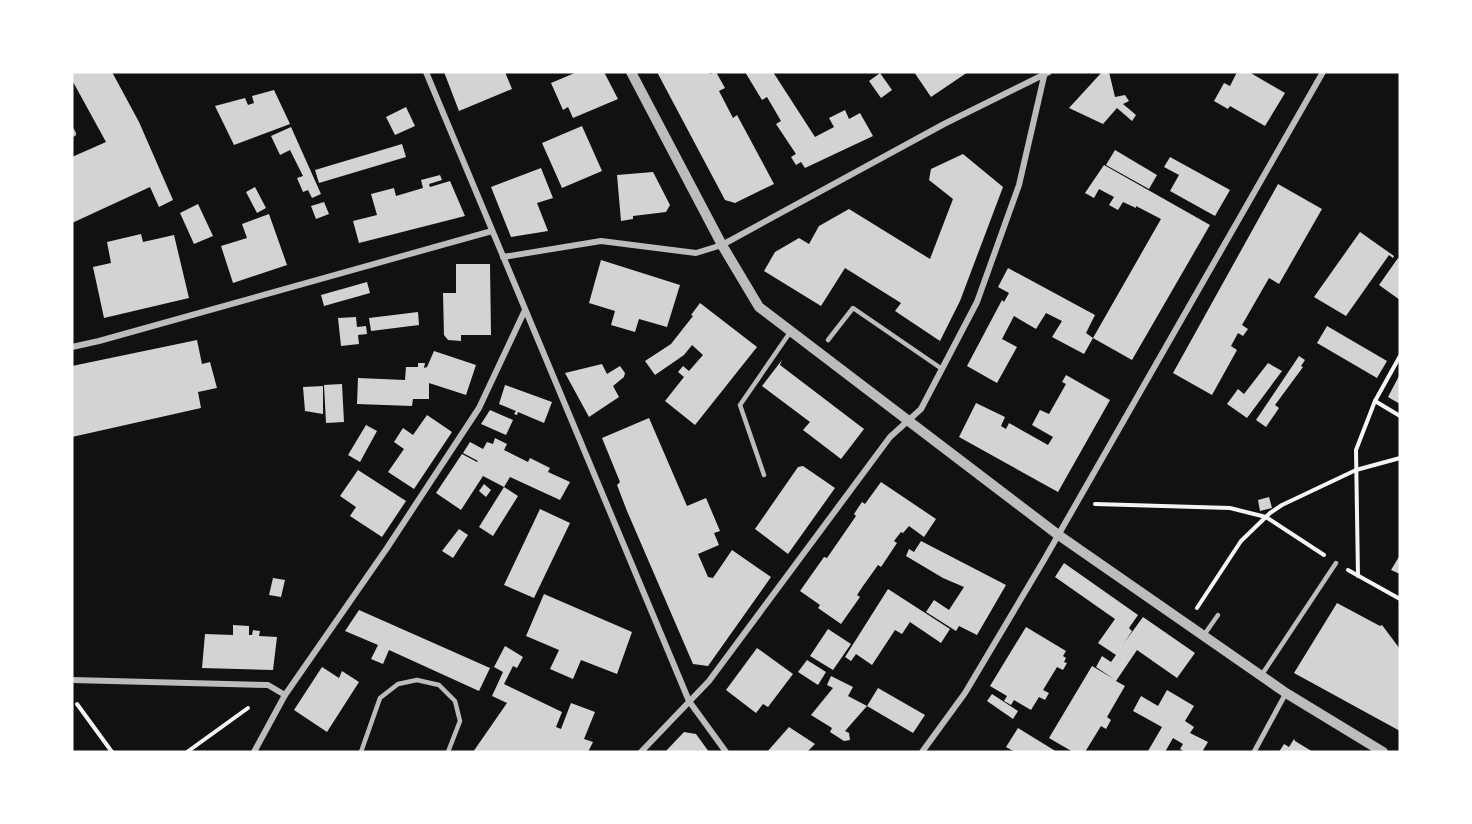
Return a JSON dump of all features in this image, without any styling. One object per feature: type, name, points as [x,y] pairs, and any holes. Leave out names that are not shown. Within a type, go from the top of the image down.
[{"type":"street","points":[[426,72],[688,701],[726,752]]},
{"type":"street","points":[[631,72],[722,244],[759,307],[1058,534],[1286,693],[1383,752]]},
{"type":"street","points":[[922,752],[965,693],[1323,72]]},
{"type":"street","points":[[503,257],[601,241],[696,253],[722,244],[944,124],[1046,73]]},
{"type":"street","points":[[641,752],[709,681],[890,437],[921,409],[977,302],[1019,185],[1046,73]]},
{"type":"street","points":[[72,347],[99,342],[492,231]]},
{"type":"street","points":[[254,752],[285,695],[387,548],[479,408],[525,310]]},
{"type":"street","points":[[72,680],[268,685],[285,695]]},
{"type":"street","points":[[1254,752],[1286,693]]},
{"type":"lane","points":[[72,130],[74,134],[72,135]]},
{"type":"lane","points":[[828,340],[853,308],[942,369]]},
{"type":"lane","points":[[764,475],[741,405],[791,331]]},
{"type":"lane","points":[[1261,676],[1336,563]]},
{"type":"lane","points":[[1204,635],[1218,615]]},
{"type":"lane","points":[[361,752],[380,698],[398,684],[417,680],[439,685],[454,700],[460,721],[448,752]]},
{"type":"path","points":[[1358,576],[1356,450],[1375,401],[1400,357]]},
{"type":"path","points":[[1375,401],[1400,416]]},
{"type":"path","points":[[1187,624],[1241,541],[1266,517],[1282,505],[1356,470],[1400,458]]},
{"type":"path","points":[[1090,504],[1230,508],[1266,517],[1336,563],[1400,599]]},
{"type":"path","points":[[77,704],[112,752]]},
{"type":"path","points":[[188,752],[248,708]]},
{"type":"building","points":[[72,72],[112,72],[139,122],[173,200],[159,207],[150,187],[72,223],[72,157],[106,142],[72,80]]},
{"type":"building","points":[[444,72],[505,72],[512,89],[459,111]]},
{"type":"building","points":[[577,72],[604,72],[618,99],[573,118],[568,107],[563,110],[551,83]]},
{"type":"building","points":[[657,72],[709,72],[710,74],[716,72],[725,88],[719,91],[733,118],[737,115],[774,184],[735,203],[725,200]]},
{"type":"building","points":[[745,72],[773,72],[815,137],[834,127],[829,118],[845,110],[849,119],[860,113],[873,136],[805,168],[801,162],[796,165],[791,157],[796,154],[776,124],[781,121],[767,97],[762,100]]},
{"type":"building","points":[[914,72],[968,72],[931,97]]},
{"type":"building","points":[[1102,72],[1109,72],[1115,97],[1125,95],[1129,101],[1123,104],[1136,115],[1132,121],[1117,108],[1103,124],[1069,108]]},
{"type":"building","points":[[1237,72],[1249,72],[1285,93],[1265,126],[1230,106],[1228,109],[1214,101],[1224,83],[1230,86]]},
{"type":"building","points":[[880,73],[892,90],[881,98],[869,81]]},
{"type":"building","points":[[274,90],[290,124],[234,145],[215,106],[245,98],[248,105],[254,103],[252,96]]},
{"type":"building","points":[[406,107],[415,126],[395,135],[386,117]]},
{"type":"building","points":[[582,126],[602,171],[562,188],[542,143]]},
{"type":"building","points":[[291,127],[321,194],[312,198],[308,190],[303,192],[297,178],[303,176],[290,150],[280,155],[271,136]]},
{"type":"building","points":[[402,144],[406,157],[319,183],[315,170]]},
{"type":"building","points":[[1115,150],[1157,175],[1149,189],[1106,165]]},
{"type":"building","points":[[963,154],[1003,187],[960,301],[940,341],[895,311],[901,303],[845,268],[821,306],[764,271],[775,252],[799,238],[809,244],[819,226],[849,209],[930,259],[953,199],[929,180],[931,169]]},
{"type":"building","points":[[1170,157],[1230,190],[1215,216],[1170,191],[1179,175],[1164,167]]},
{"type":"building","points":[[1104,165],[1210,225],[1132,360],[1093,338],[1161,219],[1123,202],[1118,210],[1109,205],[1114,197],[1099,189],[1094,198],[1085,193]]},
{"type":"building","points":[[541,168],[553,198],[537,203],[548,231],[511,237],[491,187]]},
{"type":"building","points":[[653,172],[670,205],[666,212],[633,216],[633,219],[621,221],[617,175]]},
{"type":"building","points":[[440,175],[442,180],[429,184],[430,187],[450,181],[465,216],[359,243],[353,221],[377,215],[371,194],[394,188],[396,196],[423,188],[421,180]]},
{"type":"building","points":[[1278,184],[1322,209],[1279,284],[1269,278],[1242,325],[1248,329],[1243,336],[1238,333],[1231,346],[1237,350],[1212,395],[1173,373]]},
{"type":"building","points":[[255,187],[266,208],[257,213],[246,192]]},
{"type":"building","points":[[324,202],[329,214],[316,219],[311,206]]},
{"type":"building","points":[[198,204],[213,236],[194,244],[180,213]]},
{"type":"building","points":[[269,214],[287,265],[233,283],[221,246],[247,238],[242,224]]},
{"type":"building","points":[[1360,232],[1394,256],[1393,258],[1389,255],[1346,316],[1314,297]]},
{"type":"building","points":[[141,234],[143,242],[174,235],[189,298],[104,318],[93,267],[111,263],[107,242]]},
{"type":"building","points":[[1398,258],[1400,260],[1400,300],[1379,285]]},
{"type":"building","points":[[601,260],[680,285],[667,327],[639,319],[635,332],[611,325],[615,311],[589,303]]},
{"type":"building","points":[[456,264],[490,264],[491,335],[461,335],[461,341],[448,340],[444,335],[443,293],[456,293]]},
{"type":"building","points":[[1008,268],[1095,315],[1086,333],[1093,338],[1084,354],[1052,337],[1062,321],[1046,313],[1036,329],[1014,316],[1002,339],[1017,347],[997,383],[967,366],[1002,300],[1004,302],[1009,293],[998,287]]},
{"type":"building","points":[[367,282],[370,293],[324,306],[321,295]]},
{"type":"building","points":[[700,303],[757,347],[695,425],[665,401],[684,377],[678,372],[683,366],[689,371],[703,355],[692,345],[684,355],[655,375],[645,361],[671,344]]},
{"type":"building","points":[[418,312],[419,325],[371,331],[369,318]]},
{"type":"building","points":[[356,317],[357,327],[366,326],[367,334],[358,335],[359,344],[341,346],[338,318]]},
{"type":"building","points":[[1327,326],[1387,361],[1377,378],[1317,343]]},
{"type":"building","points":[[197,340],[202,364],[210,362],[217,388],[198,392],[201,408],[72,437],[72,366]]},
{"type":"building","points":[[434,351],[476,365],[466,395],[429,383],[429,399],[413,399],[412,406],[357,404],[358,378],[405,380],[406,367],[418,367],[418,363],[425,363],[424,368],[427,367]]},
{"type":"building","points":[[1299,356],[1305,360],[1301,366],[1303,367],[1275,405],[1279,408],[1266,427],[1256,420]]},
{"type":"building","points":[[782,360],[780,365],[864,429],[841,459],[803,430],[810,422],[762,386]]},
{"type":"building","points":[[1268,363],[1282,371],[1247,418],[1227,404],[1238,389],[1244,394]]},
{"type":"building","points":[[602,364],[607,374],[620,366],[625,373],[624,377],[613,386],[619,397],[589,417],[565,373]]},
{"type":"building","points":[[1400,374],[1400,404],[1388,397]]},
{"type":"building","points":[[1066,375],[1110,400],[1058,492],[959,437],[976,403],[1005,417],[1001,426],[1006,429],[1009,423],[1048,445],[1053,437],[1032,425],[1040,410],[1049,414],[1066,384],[1062,382]]},
{"type":"building","points":[[342,384],[344,422],[326,423],[324,385]]},
{"type":"building","points":[[505,385],[552,402],[544,423],[518,412],[517,415],[514,414],[516,411],[499,404]]},
{"type":"building","points":[[323,386],[323,414],[305,411],[303,387]]},
{"type":"building","points":[[490,410],[513,420],[506,435],[481,424]]},
{"type":"building","points":[[427,415],[452,432],[414,489],[388,472],[404,449],[394,442],[403,428],[413,435]]},
{"type":"building","points":[[649,418],[687,506],[706,498],[720,531],[714,533],[719,545],[698,554],[708,577],[713,578],[732,550],[771,577],[708,666],[693,664],[627,511],[617,485],[620,482],[602,438]]},
{"type":"building","points":[[366,425],[377,431],[360,462],[348,455]]},
{"type":"building","points":[[495,438],[507,444],[504,450],[528,462],[530,458],[550,468],[548,472],[570,482],[560,500],[510,477],[504,487],[483,476],[461,510],[436,493],[462,454],[478,461],[463,453],[470,442],[483,449],[487,442],[493,444]]},
{"type":"building","points":[[803,466],[835,488],[788,554],[755,529],[798,467]]},
{"type":"building","points":[[358,470],[406,501],[382,537],[350,516],[356,507],[340,496]]},
{"type":"building","points":[[881,482],[936,519],[924,537],[909,526],[903,533],[901,532],[894,541],[897,543],[881,567],[878,565],[863,586],[857,595],[860,597],[841,624],[818,608],[820,605],[800,591],[824,557],[827,558],[856,516],[854,514],[862,502],[865,504]]},
{"type":"building","points":[[484,484],[491,490],[486,497],[479,491]]},
{"type":"building","points":[[504,487],[518,496],[493,536],[479,527]]},
{"type":"building","points":[[1269,497],[1272,508],[1260,511],[1258,500]]},
{"type":"building","points":[[540,509],[570,523],[534,598],[504,585]]},
{"type":"building","points":[[459,529],[468,535],[453,558],[442,551]]},
{"type":"building","points":[[921,541],[1006,585],[977,635],[959,626],[956,631],[926,612],[934,600],[949,610],[964,587],[943,578],[906,556],[909,549],[914,552]]},
{"type":"building","points":[[1400,555],[1400,574],[1391,570]]},
{"type":"building","points":[[1064,563],[1138,615],[1129,628],[1132,631],[1124,643],[1143,617],[1195,653],[1177,678],[1137,650],[1116,681],[1125,686],[1107,717],[1111,720],[1106,729],[1101,726],[1085,752],[1073,752],[1049,738],[1092,666],[1114,679],[1096,667],[1102,656],[1111,662],[1116,655],[1098,643],[1115,619],[1055,577]]},
{"type":"building","points":[[273,578],[285,580],[281,597],[269,595]]},
{"type":"building","points":[[888,589],[950,629],[941,643],[910,622],[902,634],[895,630],[872,665],[856,654],[851,661],[845,657]]},
{"type":"building","points":[[544,594],[632,632],[617,674],[581,660],[573,679],[550,669],[559,650],[526,636]]},
{"type":"building","points":[[1337,603],[1382,625],[1400,649],[1400,731],[1294,673]]},
{"type":"building","points":[[359,610],[490,668],[479,691],[389,650],[383,664],[371,659],[378,645],[345,631]]},
{"type":"building","points":[[233,625],[249,626],[249,635],[252,635],[253,630],[260,631],[259,636],[277,637],[273,670],[202,668],[205,634],[233,635]]},
{"type":"building","points":[[1026,627],[1066,651],[1063,656],[1066,658],[1064,662],[1067,663],[1063,670],[1057,667],[1043,690],[1049,693],[1045,700],[1039,697],[1031,710],[1014,700],[1011,705],[1004,701],[1007,696],[990,686]]},
{"type":"building","points":[[828,629],[851,644],[833,670],[810,656]]},
{"type":"building","points":[[505,646],[523,657],[517,668],[513,666],[504,684],[562,712],[556,727],[561,729],[571,703],[595,712],[584,739],[593,742],[588,752],[473,752],[507,703],[492,696],[503,672],[494,667]]},
{"type":"building","points":[[757,648],[793,674],[768,707],[763,704],[756,713],[726,690]]},
{"type":"building","points":[[807,660],[826,672],[818,685],[798,672]]},
{"type":"building","points":[[322,667],[339,678],[342,671],[359,682],[327,732],[294,710]]},
{"type":"building","points":[[831,676],[853,687],[848,696],[867,706],[845,731],[849,733],[850,740],[844,741],[830,732],[832,728],[811,715],[833,688],[827,685]]},
{"type":"building","points":[[878,688],[925,715],[913,733],[867,706]]},
{"type":"building","points":[[1167,690],[1194,706],[1185,721],[1194,727],[1190,733],[1208,742],[1202,752],[1185,752],[1180,749],[1183,744],[1173,738],[1165,752],[1148,751],[1162,727],[1133,711],[1141,696],[1158,706]]},
{"type":"building","points":[[992,694],[1018,711],[1013,719],[987,701]]},
{"type":"building","points":[[789,727],[815,744],[807,752],[767,752]]},
{"type":"building","points":[[1018,728],[1057,752],[1015,752],[1006,747]]},
{"type":"building","points":[[684,732],[696,734],[709,752],[665,752]]},
{"type":"building","points":[[1294,739],[1313,752],[1279,752],[1284,744],[1289,747]]}]
